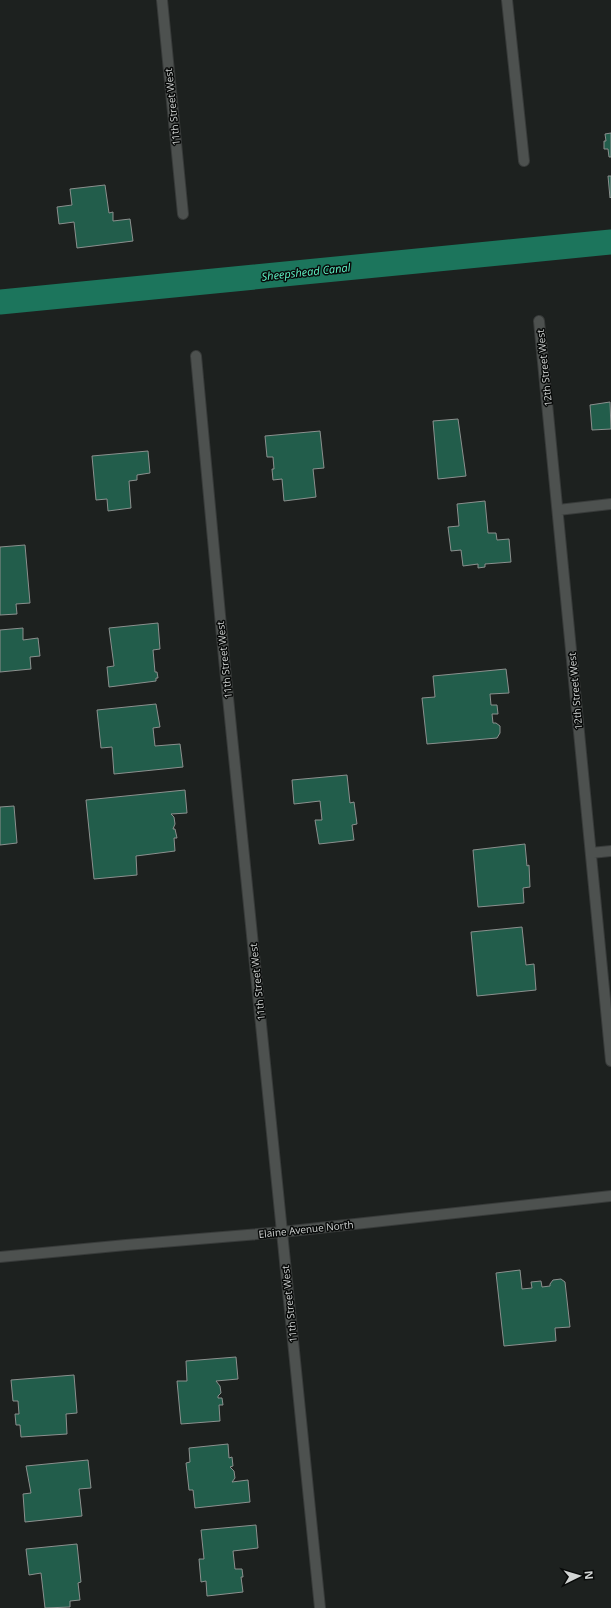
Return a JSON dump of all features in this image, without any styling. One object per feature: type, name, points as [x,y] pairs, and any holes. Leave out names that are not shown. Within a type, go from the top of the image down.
[{"type":"street","name":"11th Street West","points":[[162,0],[183,214]]},
{"type":"street","points":[[508,0],[524,161]]},
{"type":"street","name":"12th Street West","points":[[539,321],[611,1061]]},
{"type":"street","name":"11th Street West","points":[[196,356],[223,650],[320,1608]]},
{"type":"street","points":[[558,510],[611,504]]},
{"type":"street","points":[[591,853],[611,851]]},
{"type":"street","name":"Elaine Avenue North","points":[[0,1257],[282,1232],[611,1196]]},
{"type":"building","points":[[611,133],[611,157],[609,157],[608,149],[604,149],[604,141],[606,141],[605,134]]},
{"type":"building","points":[[608,176],[611,176],[610,198]]},
{"type":"building","points":[[105,185],[109,213],[113,212],[113,221],[130,219],[133,241],[77,248],[74,222],[59,224],[57,207],[72,205],[70,189]]},
{"type":"building","points":[[610,402],[611,429],[592,430],[590,405]]},
{"type":"building","points":[[458,419],[466,476],[438,479],[433,421]]},
{"type":"building","points":[[320,431],[324,468],[313,469],[316,497],[284,501],[282,479],[273,480],[273,457],[267,457],[265,436]]},
{"type":"building","points":[[148,451],[150,473],[137,475],[137,480],[129,481],[131,508],[108,511],[107,499],[96,500],[92,456]]},
{"type":"building","points":[[485,501],[488,533],[496,533],[497,540],[509,539],[511,562],[485,564],[485,567],[478,568],[478,564],[463,566],[461,550],[451,551],[448,527],[459,526],[457,504]]},
{"type":"building","points":[[25,545],[30,603],[16,604],[17,614],[0,615],[0,547]]},
{"type":"building","points":[[158,623],[160,649],[153,650],[155,672],[157,672],[158,678],[156,678],[156,681],[109,687],[107,667],[114,666],[109,628]]},
{"type":"building","points":[[23,628],[23,640],[38,638],[40,656],[30,657],[31,669],[0,672],[0,630]]},
{"type":"building","points":[[506,669],[509,693],[490,694],[491,705],[497,705],[498,714],[492,714],[493,723],[500,726],[500,733],[497,738],[427,744],[422,698],[435,697],[433,676]]},
{"type":"building","points":[[156,704],[160,727],[153,728],[155,746],[180,744],[183,767],[114,774],[112,747],[101,748],[97,710]]},
{"type":"building","points":[[347,775],[350,803],[354,802],[357,824],[352,825],[354,840],[319,844],[315,820],[322,820],[320,801],[294,804],[292,780]]},
{"type":"building","points":[[185,790],[187,813],[171,814],[174,817],[175,824],[173,829],[175,829],[177,838],[174,838],[175,851],[136,856],[137,875],[94,879],[86,800]]},
{"type":"building","points":[[14,806],[17,843],[0,845],[0,807]]},
{"type":"building","points":[[525,844],[527,866],[529,865],[530,887],[523,888],[524,903],[478,907],[473,850]]},
{"type":"building","points":[[522,927],[526,965],[534,964],[536,990],[477,996],[471,932]]},
{"type":"building","points":[[520,1270],[522,1289],[532,1288],[531,1282],[541,1281],[542,1287],[550,1286],[553,1280],[561,1279],[565,1282],[570,1327],[555,1328],[556,1341],[504,1346],[496,1273]]},
{"type":"building","points":[[236,1357],[238,1379],[216,1381],[220,1386],[221,1393],[218,1398],[222,1398],[223,1405],[219,1405],[220,1421],[181,1424],[177,1381],[187,1381],[186,1361]]},
{"type":"building","points":[[74,1375],[77,1413],[66,1414],[67,1434],[21,1437],[20,1425],[16,1425],[15,1414],[19,1414],[18,1401],[13,1401],[11,1380]]},
{"type":"building","points":[[228,1444],[229,1458],[232,1457],[233,1466],[230,1467],[234,1471],[235,1478],[232,1482],[248,1480],[250,1502],[195,1508],[193,1490],[189,1490],[186,1463],[190,1462],[189,1448]]},
{"type":"building","points":[[88,1460],[91,1488],[79,1489],[82,1516],[25,1522],[23,1494],[31,1493],[26,1466]]},
{"type":"building","points":[[256,1525],[258,1548],[233,1551],[235,1569],[242,1569],[243,1577],[241,1577],[243,1592],[207,1596],[206,1581],[201,1582],[199,1559],[204,1559],[201,1530]]},
{"type":"building","points":[[77,1544],[81,1582],[78,1583],[80,1600],[70,1601],[70,1607],[45,1608],[41,1573],[29,1575],[26,1549]]},
{"type":"waterway","name":"Sheepshead Canal","points":[[0,302],[611,242]]}]
